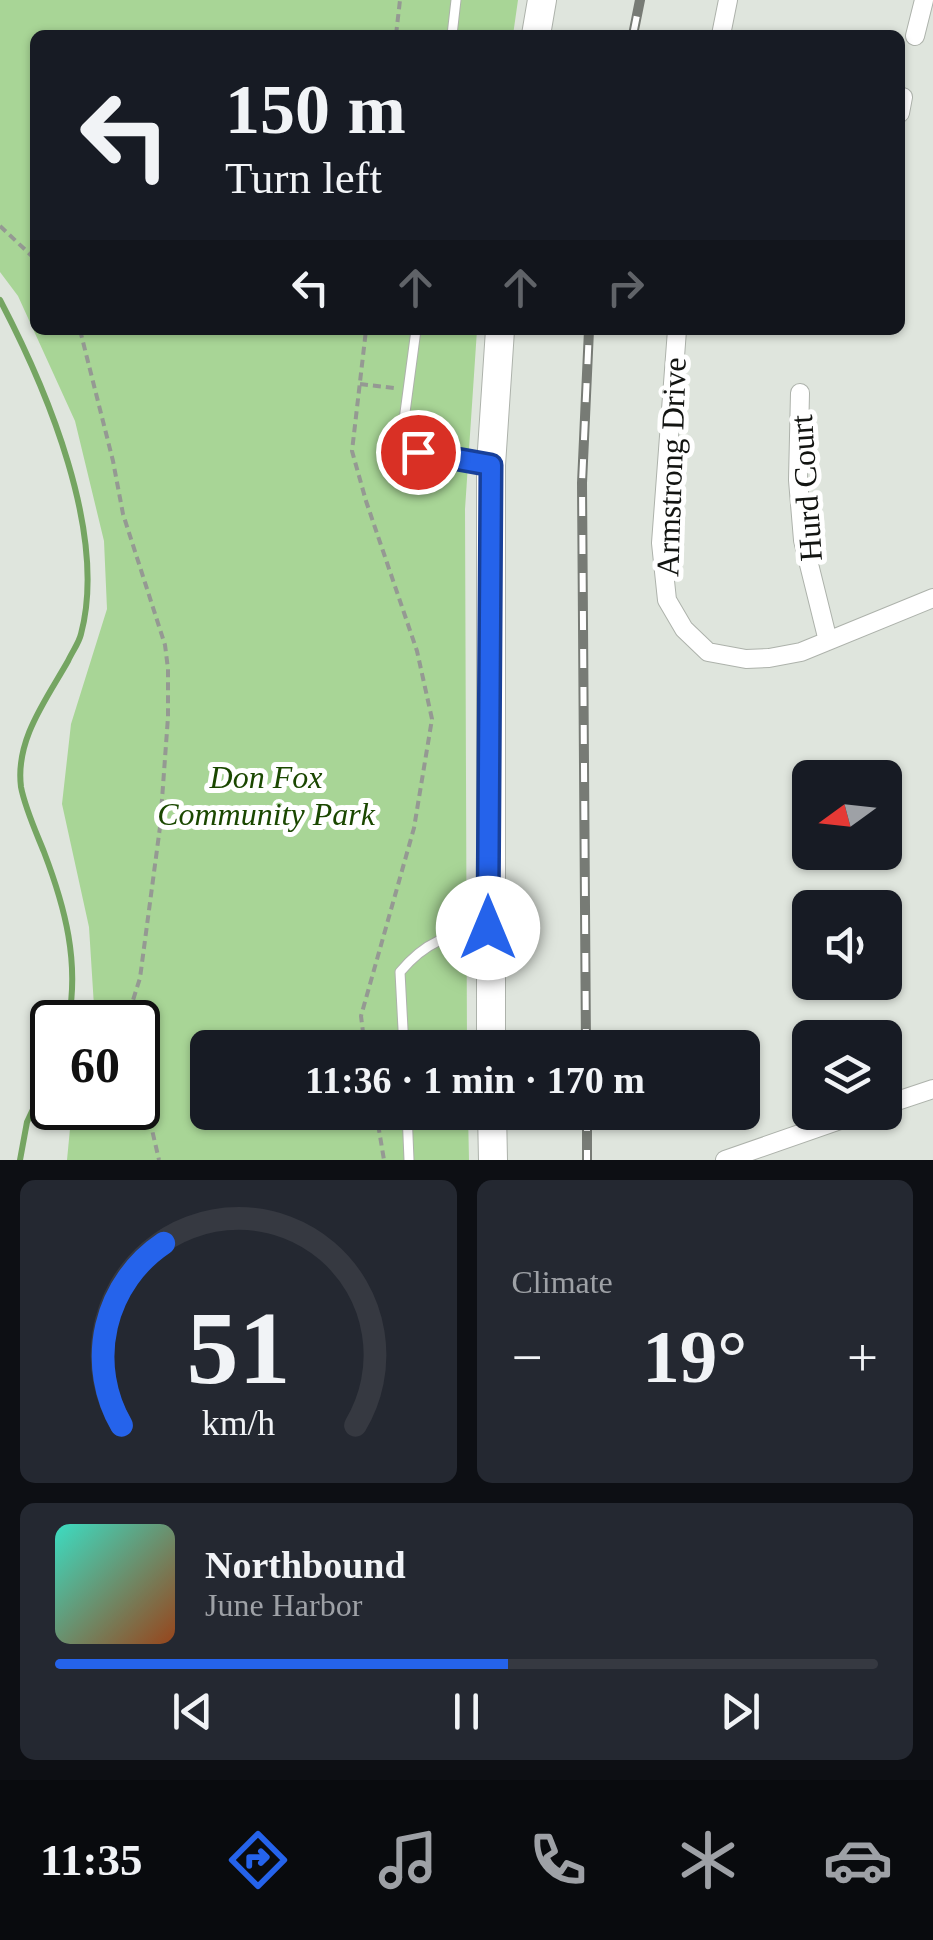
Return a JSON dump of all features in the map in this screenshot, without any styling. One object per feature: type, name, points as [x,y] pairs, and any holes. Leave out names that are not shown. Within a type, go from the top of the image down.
[{"type":"main road","points":[[537,30],[542,0]]},
{"type":"main road","points":[[491,1030],[491,465],[500,335]]},
{"type":"main road","points":[[492,1130],[493,1160]]},
{"type":"street","points":[[722,30],[728,0]]},
{"type":"street","points":[[915,36],[924,0]]},
{"type":"street","name":"Armstrong Drive","points":[[677,335],[661,542],[666,600],[684,628],[708,652],[746,659],[769,658],[801,652],[933,598]]},
{"type":"street","name":"Hurd Court","points":[[800,393],[798,480],[803,540],[828,641]]},
{"type":"street","points":[[902,1099],[933,1089]]},
{"type":"street","points":[[725,1160],[779,1152],[825,1130]]},
{"type":"lane","points":[[453,30],[456,0]]},
{"type":"lane","points":[[415,335],[406,442],[418,452],[491,465]]},
{"type":"lane","points":[[403,1030],[400,972],[414,956],[446,936],[488,928]]},
{"type":"lane","points":[[408,1130],[409,1160]]},
{"type":"path","points":[[397,30],[400,0]]},
{"type":"path","points":[[0,226],[30,254]]},
{"type":"path","points":[[81,335],[114,461],[123,514],[165,645],[168,670],[160,827],[140,978],[133,1000]]},
{"type":"path","points":[[363,1030],[361,1016],[414,828],[432,719],[417,652],[352,451],[365,335]]},
{"type":"path","points":[[360,384],[408,390]]},
{"type":"path","points":[[153,1130],[160,1160]]},
{"type":"path","points":[[379,1130],[384,1160]]},
{"type":"green space","name":"Don Fox Community Park","points":[[0,0],[518,0],[514,30],[30,30],[30,322],[18,296],[0,272]]},
{"type":"green space","name":"Don Fox Community Park","points":[[36,335],[477,335],[465,509],[467,1030],[190,1030],[190,1130],[468,1130],[469,1160],[67,1160],[70,1130],[160,1130],[160,1000],[94,1000],[89,927],[62,804],[71,724],[107,609],[104,541],[75,421]]},
{"type":"waterway","points":[[0,300],[53,418],[68,462],[86,552],[87,594],[80,637],[34,721],[20,770],[25,803],[64,914],[71,957],[71,1000]]},
{"type":"waterway","points":[[20,1160],[30,1116]]},
{"type":"railway","points":[[634,30],[640,0]]},
{"type":"railway","points":[[586,1030],[582,483],[589,335]]},
{"type":"railway","points":[[587,1130],[587,1160]]},
{"type":"route","points":[[418,452],[491,465],[488,928]]}]
